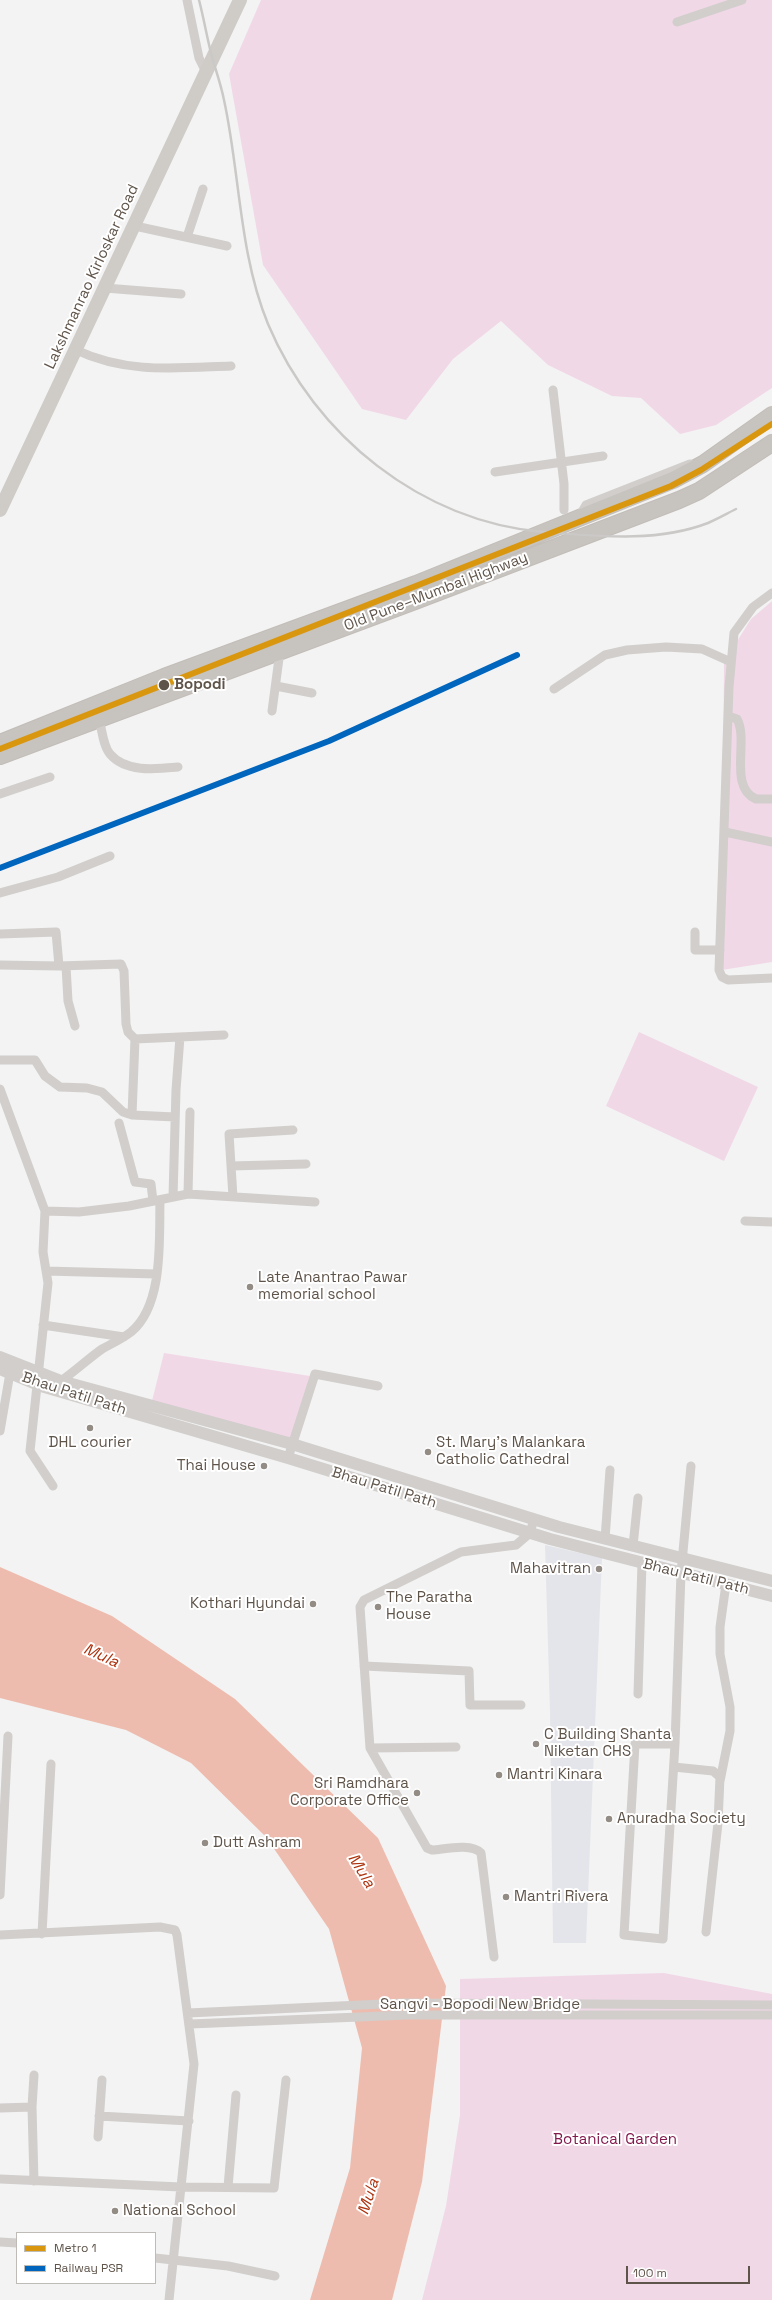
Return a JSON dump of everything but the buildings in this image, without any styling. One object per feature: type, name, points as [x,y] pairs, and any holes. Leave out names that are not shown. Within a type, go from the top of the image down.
[{"type":"highway","name":"Old Pune–Mumbai Highway","points":[[0,743],[138,686],[416,584],[673,480],[703,464],[772,415]]},
{"type":"highway","name":"Old Pune–Mumbai Highway","points":[[0,756],[699,491],[772,443]]},
{"type":"highway","points":[[542,532],[549,549]]},
{"type":"main road","name":"Lakshmanrao Kirloskar Road","points":[[0,510],[106,288],[212,57],[240,0]]},
{"type":"main road","name":"Bhau Patil Path","points":[[0,1357],[61,1381],[292,1444],[534,1519],[605,1539],[772,1581]]},
{"type":"main road","name":"Bhau Patil Path","points":[[5,1371],[37,1384],[288,1458],[530,1533],[772,1596]]},
{"type":"street","points":[[187,0],[199,58],[206,72]]},
{"type":"street","points":[[677,22],[742,0]]},
{"type":"street","points":[[187,237],[202,189]]},
{"type":"street","points":[[135,226],[226,246]]},
{"type":"street","points":[[106,288],[182,294]]},
{"type":"street","points":[[76,350],[99,360],[130,368],[231,366]]},
{"type":"street","points":[[553,390],[564,484],[564,510]]},
{"type":"street","points":[[495,472],[603,456]]},
{"type":"street","points":[[772,593],[753,607],[734,633],[728,716],[719,970],[725,979],[772,978]]},
{"type":"street","points":[[554,689],[605,655],[627,650],[666,647],[702,649],[731,662]]},
{"type":"street","points":[[272,711],[280,651]]},
{"type":"street","points":[[276,686],[312,693]]},
{"type":"street","points":[[728,716],[737,719],[740,728],[740,768],[745,790],[756,799],[772,798]]},
{"type":"street","points":[[99,718],[109,753],[115,759],[143,769],[153,770],[178,766]]},
{"type":"street","points":[[0,794],[50,777]]},
{"type":"street","points":[[725,832],[772,842]]},
{"type":"street","points":[[0,894],[58,877],[110,856]]},
{"type":"street","points":[[0,934],[56,932],[68,1002],[75,1026]]},
{"type":"street","points":[[696,932],[695,950],[720,950]]},
{"type":"street","points":[[0,965],[62,966],[121,964],[124,971],[126,1024],[128,1032],[135,1038],[224,1035]]},
{"type":"street","points":[[173,1197],[175,1117],[180,1037]]},
{"type":"street","points":[[132,1115],[135,1038]]},
{"type":"street","points":[[0,1060],[35,1060],[45,1076],[60,1087],[87,1088],[102,1092],[124,1112],[132,1115],[175,1117]]},
{"type":"street","points":[[0,1089],[45,1211],[43,1252],[48,1283],[30,1451],[53,1486]]},
{"type":"street","points":[[188,1194],[190,1112]]},
{"type":"street","points":[[61,1381],[100,1350],[131,1333],[144,1318],[151,1303],[156,1274],[157,1200],[151,1184],[135,1182],[119,1123]]},
{"type":"street","points":[[233,1196],[230,1134],[293,1130]]},
{"type":"street","points":[[231,1166],[306,1164]]},
{"type":"street","points":[[45,1211],[79,1212],[188,1194],[315,1202]]},
{"type":"street","points":[[745,1221],[772,1222]]},
{"type":"street","points":[[46,1271],[156,1274]]},
{"type":"street","points":[[43,1325],[124,1337]]},
{"type":"street","points":[[0,1431],[5,1371]]},
{"type":"street","points":[[288,1458],[315,1374],[378,1386]]},
{"type":"street","points":[[675,1744],[635,1744],[624,1935],[663,1939],[674,1767],[675,1744],[682,1573],[682,1559],[691,1466]]},
{"type":"street","points":[[605,1539],[610,1470]]},
{"type":"street","points":[[633,1546],[638,1498]]},
{"type":"street","points":[[494,1957],[481,1853],[476,1849],[470,1848],[432,1850],[427,1848],[370,1748],[360,1607],[364,1600],[461,1552],[516,1544],[530,1533],[534,1519]]},
{"type":"street","points":[[638,1694],[642,1563]]},
{"type":"street","points":[[706,1932],[720,1781],[730,1731],[729,1701],[720,1654],[720,1627],[726,1584]]},
{"type":"street","points":[[364,1666],[469,1670],[470,1705],[521,1705]]},
{"type":"street","points":[[0,1895],[8,1736]]},
{"type":"street","points":[[370,1748],[456,1747]]},
{"type":"street","points":[[42,1934],[51,1764]]},
{"type":"street","points":[[674,1767],[713,1771],[718,1774],[720,1781]]},
{"type":"street","points":[[0,1935],[160,1927],[175,1930],[190,2024],[194,2064],[169,2300]]},
{"type":"street","name":"Sangvi - Bopodi New Bridge","points":[[188,2013],[404,2003],[772,2005]]},
{"type":"street","name":"Sangvi - Bopodi New Bridge","points":[[190,2024],[407,2015],[772,2015]]},
{"type":"street","points":[[34,2075],[32,2107],[34,2181]]},
{"type":"street","points":[[98,2137],[102,2080]]},
{"type":"street","points":[[0,2179],[182,2187],[274,2188],[286,2080]]},
{"type":"street","points":[[228,2187],[236,2094]]},
{"type":"street","points":[[0,2108],[32,2107]]},
{"type":"street","points":[[99,2116],[189,2121]]},
{"type":"street","points":[[0,2242],[16,2243]]},
{"type":"street","points":[[156,2258],[228,2266],[275,2276]]},
{"type":"shaded area","points":[[545,1545],[602,1558],[586,1943],[553,1943],[550,1712]]},
{"type":"green space","points":[[261,0],[772,0],[772,388],[716,425],[680,434],[641,398],[612,396],[548,365],[501,321],[453,359],[406,420],[362,409],[263,265],[229,74]]},
{"type":"green space","points":[[772,601],[772,962],[722,970],[724,662],[751,619]]},
{"type":"green space","points":[[639,1032],[758,1087],[724,1161],[606,1106]]},
{"type":"green space","points":[[164,1353],[310,1376],[290,1439],[152,1401]]},
{"type":"green space","name":"Botanical Garden","points":[[664,1973],[772,1994],[772,2300],[422,2300],[446,2206],[460,2115],[460,1979]]},
{"type":"water","name":"Mula","points":[[0,1567],[112,1616],[235,1699],[378,1838],[446,1986],[422,2182],[392,2300],[310,2300],[350,2168],[362,2048],[329,1929],[266,1837],[191,1763],[126,1730],[0,1698]]},
{"type":"railway","points":[[199,0],[210,50],[224,100],[234,156],[246,242],[258,297],[268,324],[288,365],[314,402],[343,436],[377,466],[415,491],[455,511],[498,524],[563,534],[647,536],[688,529],[708,523],[736,509]]},
{"type":"metro line","name":"1","points":[[0,749],[671,486],[701,470],[772,424]]},
{"type":"rail line","name":"PSR","points":[[0,868],[329,741],[517,655]]},
{"type":"place","name":"Bopodi","points":[[164,685]]},
{"type":"place","name":"Late Anantrao Pawar memorial school","points":[[250,1287]]},
{"type":"place","name":"DHL courier","points":[[90,1428]]},
{"type":"place","name":"St. Mary's Malankara Catholic Cathedral","points":[[428,1452]]},
{"type":"place","name":"Thai House","points":[[264,1466]]},
{"type":"place","name":"Mahavitran","points":[[599,1569]]},
{"type":"place","name":"Kothari Hyundai","points":[[313,1604]]},
{"type":"place","name":"The Paratha House","points":[[378,1607]]},
{"type":"place","name":"C Building Shanta Niketan CHS","points":[[536,1744]]},
{"type":"place","name":"Mantri Kinara","points":[[499,1775]]},
{"type":"place","name":"Sri Ramdhara Corporate Office","points":[[417,1793]]},
{"type":"place","name":"Anuradha Society","points":[[609,1819]]},
{"type":"place","name":"Dutt Ashram","points":[[205,1843]]},
{"type":"place","name":"Mantri Rivera","points":[[506,1897]]},
{"type":"place","name":"National School","points":[[115,2211]]}]
